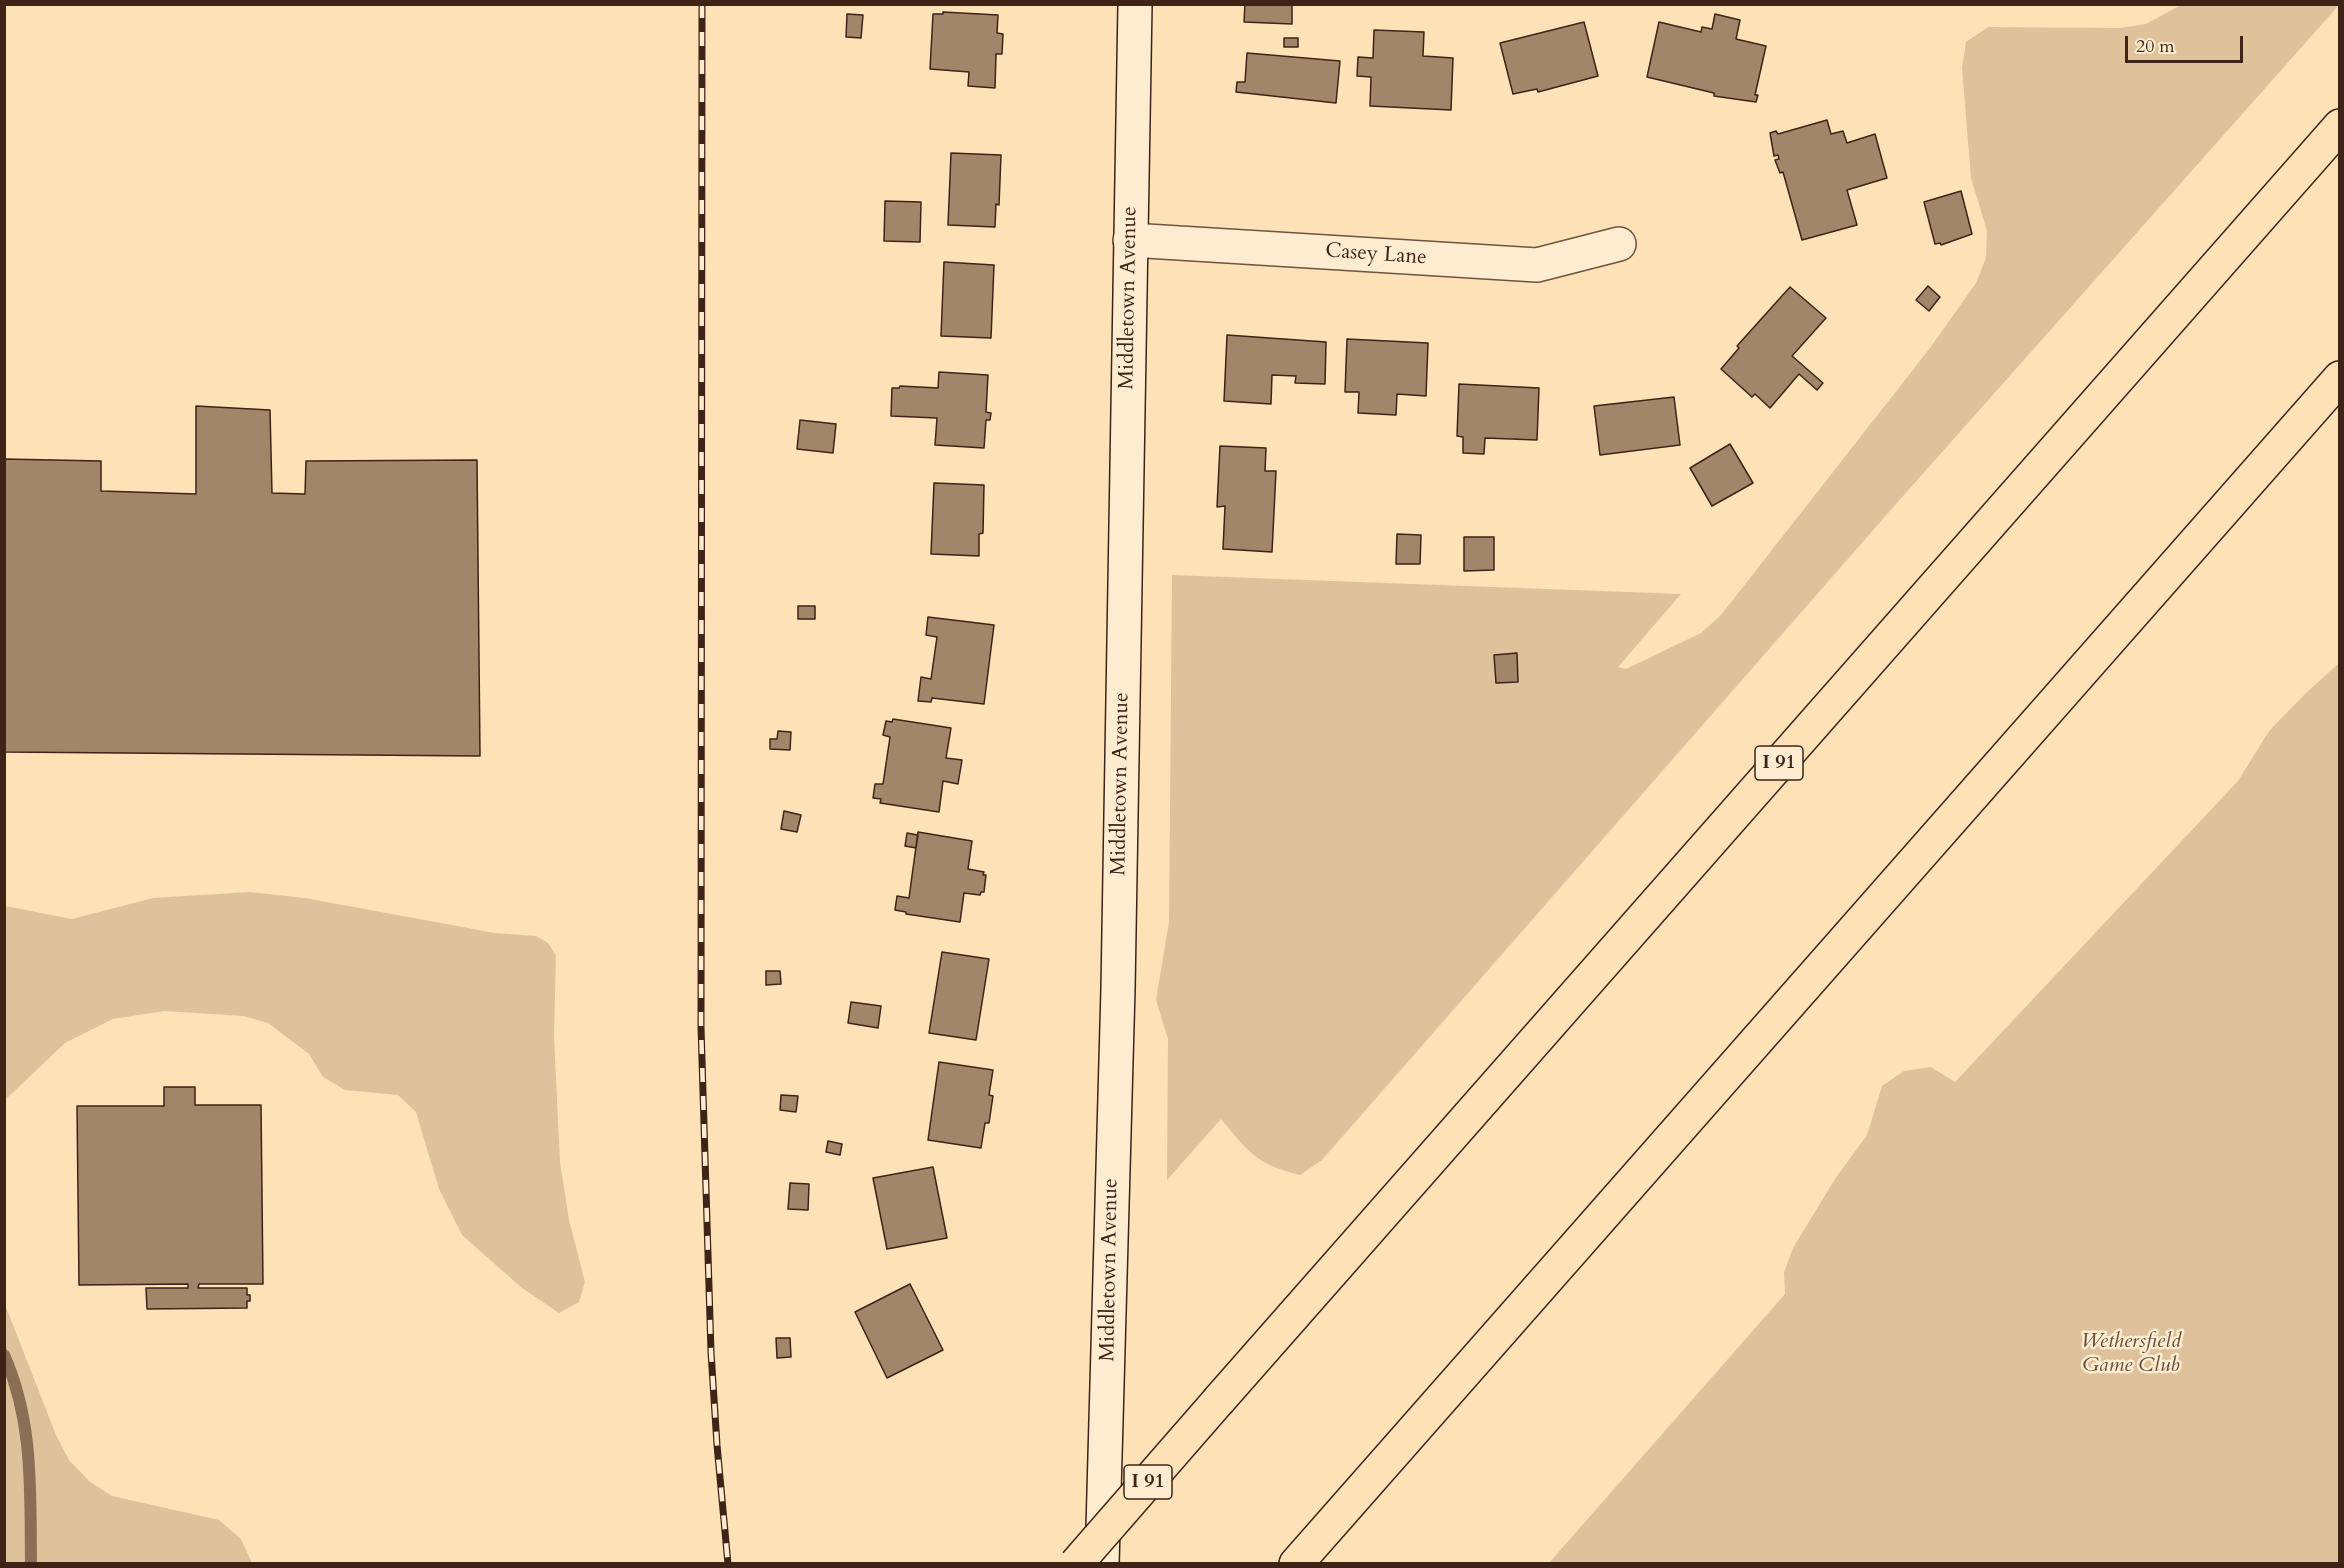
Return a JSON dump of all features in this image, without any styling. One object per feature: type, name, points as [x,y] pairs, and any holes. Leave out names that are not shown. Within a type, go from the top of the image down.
[{"type":"highway","name":"I 91","points":[[1076,1563],[2340,126]]},
{"type":"highway","points":[[1296,1563],[2340,378]]},
{"type":"street","name":"Middletown Avenue","points":[[1102,1563],[1118,988],[1135,4]]},
{"type":"street","name":"Casey Lane","points":[[1130,240],[1537,266],[1619,244]]},
{"type":"green space","points":[[2181,5],[2339,5],[1896,504],[1322,1160],[1300,1175],[1285,1171],[1254,1155],[1221,1119],[1167,1180],[1168,1039],[1156,1000],[1169,922],[1172,575],[1681,594],[1618,667],[1626,669],[1701,633],[1721,615],[1930,348],[1976,283],[1986,258],[1987,231],[1971,178],[1962,68],[1966,42],[1988,27],[2120,28],[2146,24]]},
{"type":"green space","name":"Wethersfield Game Club","points":[[2339,663],[2339,1563],[1549,1563],[1785,1294],[1784,1272],[1793,1248],[1835,1179],[1867,1135],[1882,1086],[1904,1071],[1931,1067],[1955,1082],[2238,781],[2269,731]]},
{"type":"green space","points":[[250,892],[305,898],[495,933],[536,936],[548,943],[556,955],[554,1036],[560,1162],[569,1220],[585,1282],[579,1302],[559,1313],[522,1288],[462,1235],[439,1189],[416,1112],[398,1095],[345,1090],[323,1077],[309,1054],[268,1023],[243,1016],[164,1011],[113,1019],[65,1043],[5,1100],[5,906],[72,919],[153,898]]},
{"type":"green space","points":[[4,1302],[56,1435],[69,1460],[89,1481],[112,1496],[219,1520],[241,1539],[252,1563],[5,1563]]},
{"type":"building","points":[[1245,4],[1292,4],[1292,24],[1244,22]]},
{"type":"building","points":[[943,12],[998,15],[997,33],[1003,34],[1002,54],[996,54],[995,88],[968,86],[969,72],[930,69],[933,14],[943,14]]},
{"type":"building","points":[[847,14],[863,15],[861,38],[846,37]]},
{"type":"building","points":[[1715,14],[1740,20],[1736,39],[1766,46],[1755,95],[1758,95],[1756,102],[1714,96],[1714,93],[1647,77],[1659,22],[1701,32],[1702,27],[1712,29]]},
{"type":"building","points":[[1584,22],[1598,76],[1538,92],[1537,89],[1513,94],[1500,43]]},
{"type":"building","points":[[1374,30],[1424,32],[1423,56],[1453,58],[1451,110],[1370,106],[1371,77],[1357,76],[1358,57],[1373,58]]},
{"type":"building","points":[[1284,38],[1298,38],[1298,47],[1284,47]]},
{"type":"building","points":[[1247,53],[1340,61],[1336,103],[1236,92],[1237,82],[1245,82]]},
{"type":"building","points":[[1827,120],[1831,134],[1843,131],[1847,143],[1875,134],[1887,178],[1847,190],[1857,225],[1802,240],[1783,172],[1780,173],[1775,160],[1779,159],[1778,155],[1774,156],[1770,133],[1776,131],[1778,134]]},
{"type":"building","points":[[951,153],[1001,155],[999,205],[996,204],[995,227],[948,225]]},
{"type":"building","points":[[1961,191],[1972,234],[1941,245],[1940,243],[1935,244],[1924,202]]},
{"type":"building","points":[[885,201],[921,202],[920,242],[884,241]]},
{"type":"building","points":[[944,262],[994,265],[991,338],[941,336]]},
{"type":"building","points":[[1928,286],[1940,297],[1929,311],[1916,300]]},
{"type":"building","points":[[1790,287],[1826,318],[1792,356],[1823,383],[1817,390],[1799,374],[1770,408],[1755,394],[1752,397],[1721,369],[1739,348],[1737,346]]},
{"type":"building","points":[[1227,335],[1326,342],[1325,384],[1295,383],[1296,376],[1272,375],[1271,404],[1224,401]]},
{"type":"building","points":[[1347,339],[1428,343],[1426,396],[1397,394],[1396,415],[1358,413],[1359,392],[1345,392]]},
{"type":"building","points":[[939,372],[988,375],[986,412],[991,413],[990,420],[986,420],[984,448],[935,445],[937,418],[891,416],[892,388],[900,386],[938,388]]},
{"type":"building","points":[[1459,384],[1539,388],[1537,440],[1485,438],[1484,454],[1463,453],[1463,437],[1457,436]]},
{"type":"building","points":[[1674,397],[1680,445],[1600,455],[1594,406]]},
{"type":"building","points":[[196,406],[270,410],[272,493],[305,494],[306,461],[477,460],[480,756],[4,752],[4,459],[101,461],[101,491],[196,494]]},
{"type":"building","points":[[800,420],[836,424],[833,453],[797,449]]},
{"type":"building","points":[[1730,444],[1753,483],[1712,506],[1690,468]]},
{"type":"building","points":[[1220,446],[1266,448],[1265,471],[1276,471],[1272,552],[1223,549],[1225,506],[1217,507]]},
{"type":"building","points":[[934,483],[984,485],[983,533],[979,534],[979,556],[931,554]]},
{"type":"building","points":[[1397,534],[1421,535],[1420,564],[1396,564]]},
{"type":"building","points":[[1464,537],[1494,537],[1494,570],[1464,571]]},
{"type":"building","points":[[798,606],[815,606],[815,619],[798,619]]},
{"type":"building","points":[[928,617],[994,625],[984,704],[932,698],[931,702],[918,701],[921,677],[931,679],[937,637],[926,635]]},
{"type":"building","points":[[1517,653],[1518,682],[1496,683],[1494,655]]},
{"type":"building","points":[[893,719],[951,728],[946,758],[962,760],[958,784],[943,781],[939,812],[880,803],[881,799],[873,798],[875,784],[883,784],[890,737],[883,735],[886,721],[892,722]]},
{"type":"building","points":[[778,731],[791,732],[790,750],[770,749],[770,739],[777,739]]},
{"type":"building","points":[[784,811],[801,815],[797,832],[781,829]]},
{"type":"building","points":[[918,832],[972,841],[968,869],[984,872],[983,875],[986,875],[984,892],[980,895],[964,893],[960,922],[906,914],[906,912],[895,910],[897,896],[909,898]]},
{"type":"building","points":[[907,833],[918,835],[916,848],[905,846]]},
{"type":"building","points":[[942,952],[989,959],[976,1040],[929,1033]]},
{"type":"building","points":[[766,971],[780,971],[781,984],[766,985]]},
{"type":"building","points":[[851,1002],[881,1006],[878,1028],[848,1023]]},
{"type":"building","points":[[939,1062],[993,1070],[989,1095],[993,1096],[989,1123],[985,1123],[981,1148],[928,1140]]},
{"type":"building","points":[[164,1087],[195,1087],[195,1105],[261,1105],[263,1284],[199,1284],[198,1288],[247,1288],[250,1301],[247,1301],[247,1308],[147,1309],[146,1288],[188,1288],[188,1284],[79,1285],[77,1106],[164,1106]]},
{"type":"building","points":[[781,1095],[798,1096],[796,1112],[780,1110]]},
{"type":"building","points":[[828,1141],[842,1144],[840,1155],[826,1152]]},
{"type":"building","points":[[933,1167],[947,1238],[887,1249],[873,1178]]},
{"type":"building","points":[[790,1183],[809,1184],[808,1210],[788,1209]]},
{"type":"building","points":[[910,1284],[943,1350],[887,1378],[855,1312]]},
{"type":"building","points":[[776,1338],[790,1338],[791,1357],[777,1358]]},
{"type":"waterway","points":[[4,1355],[14,1380],[25,1432],[30,1484],[31,1564]]},
{"type":"railway","points":[[702,4],[701,1027],[711,1352],[728,1564]]}]
